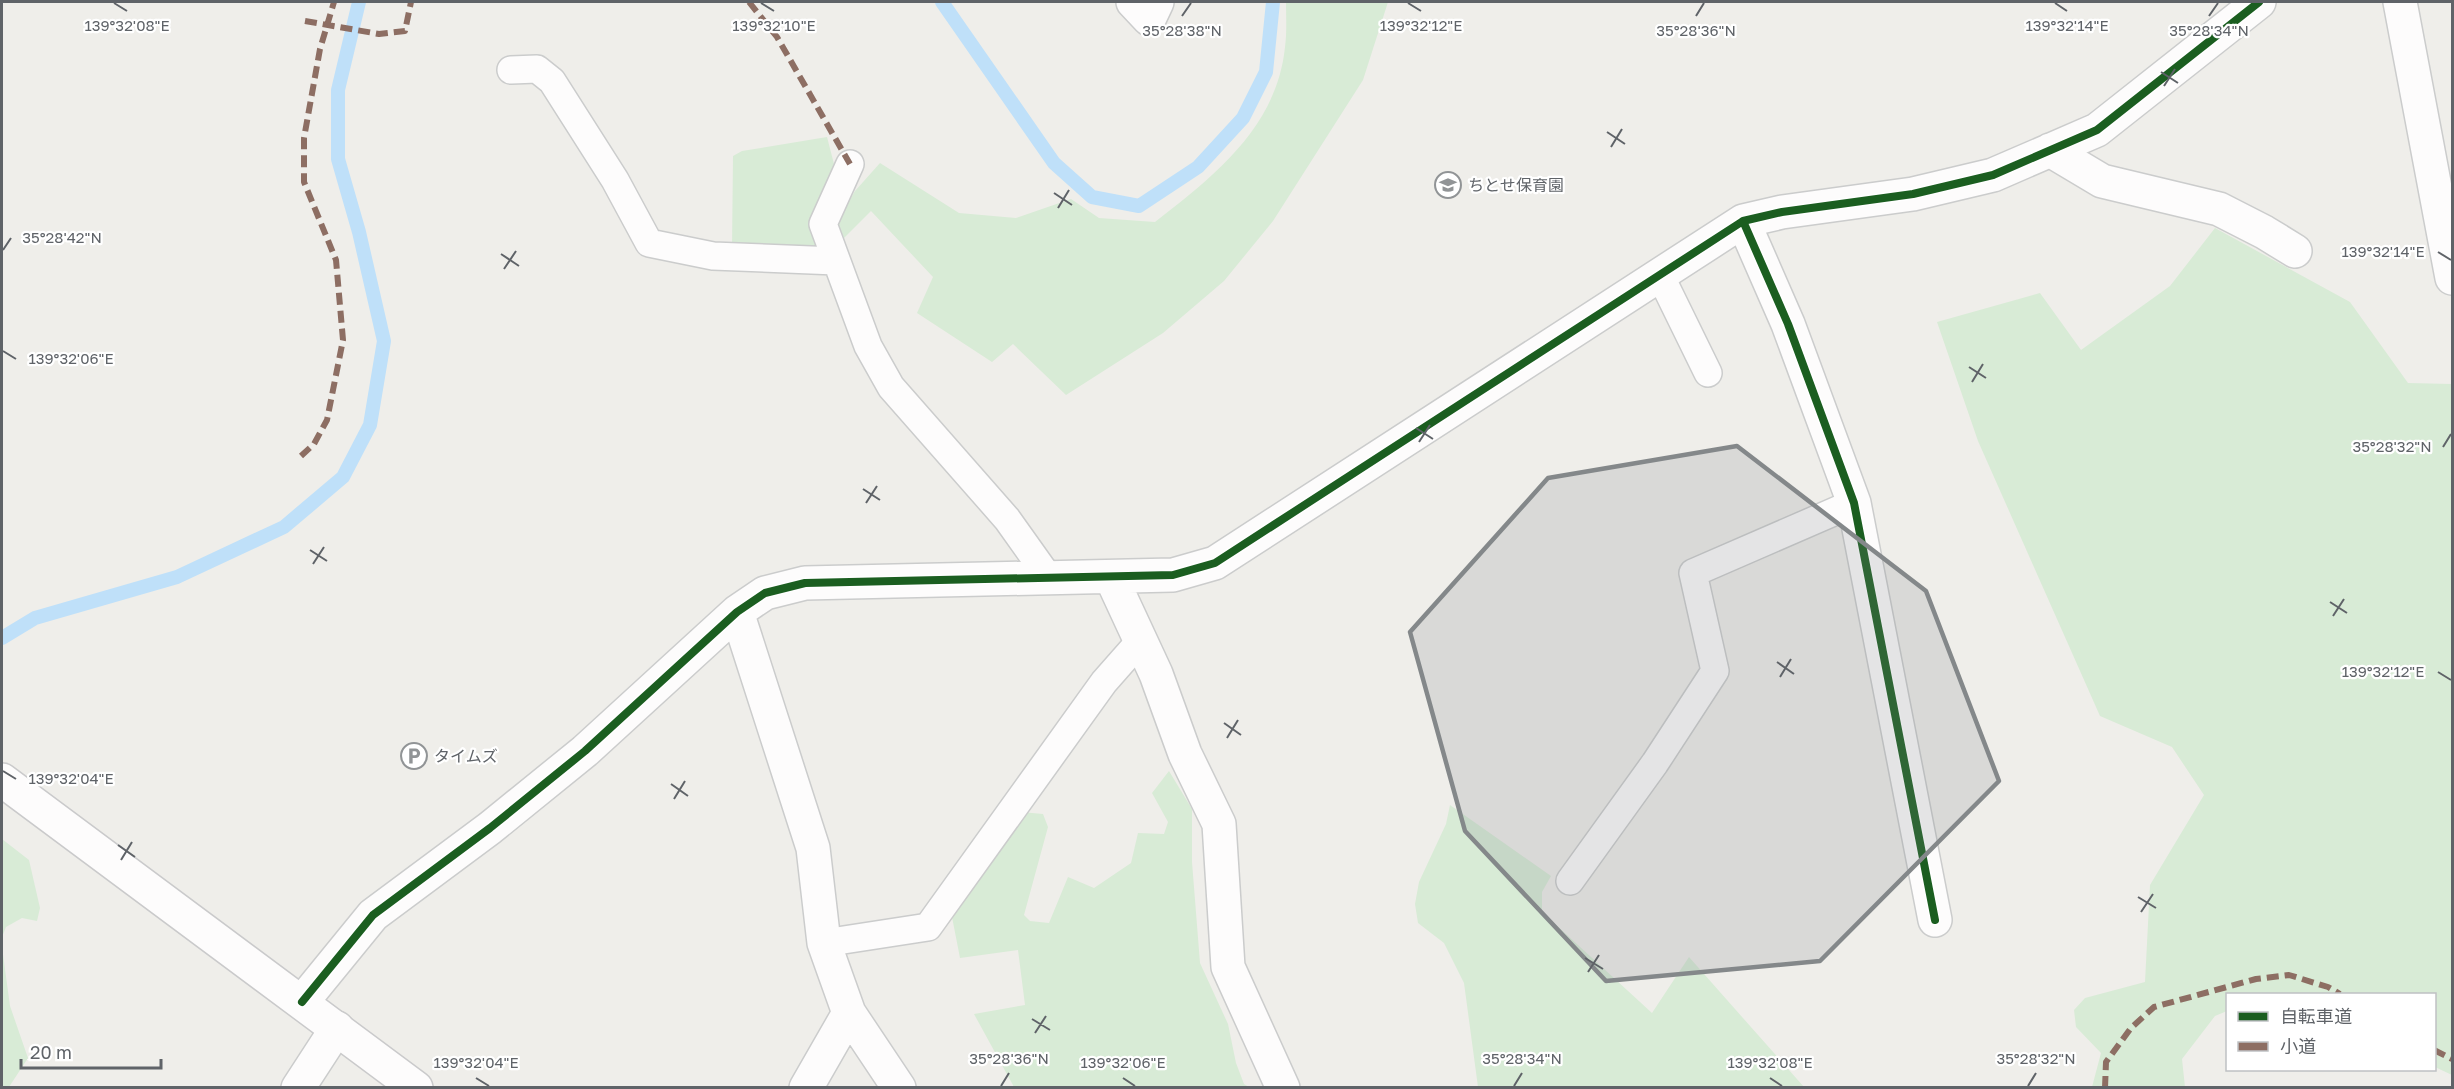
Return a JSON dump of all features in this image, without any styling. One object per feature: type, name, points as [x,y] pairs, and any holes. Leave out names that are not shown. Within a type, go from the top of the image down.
[{"type":"street","points":[[1134,2],[1149,19],[1157,2]]},
{"type":"street","points":[[302,1002],[373,915],[490,828],[585,751],[737,612],[765,592],[805,583],[1173,575],[1215,563],[1743,221],[1782,212],[1913,194],[1993,175],[2097,130],[2259,2]]},
{"type":"street","points":[[2400,2],[2452,278]]},
{"type":"street","points":[[2050,150],[2102,181],[2219,209],[2295,251]]},
{"type":"street","points":[[1743,221],[1788,324],[1854,503],[1935,920]]},
{"type":"street","points":[[1111,577],[1156,674],[1185,754],[1219,824],[1228,967],[1283,1088]]},
{"type":"street","points":[[737,612],[813,848],[824,943],[849,1013],[899,1088]]},
{"type":"street","points":[[2,780],[416,1088]]},
{"type":"street","points":[[806,1088],[849,1013]]},
{"type":"street","points":[[298,1088],[337,1028]]},
{"type":"lane","points":[[512,70],[537,69],[552,81],[615,180],[649,243],[713,256],[836,261]]},
{"type":"lane","points":[[850,164],[823,224],[868,346],[891,387],[1007,519],[1049,578]]},
{"type":"lane","points":[[1660,275],[1708,373]]},
{"type":"lane","points":[[1570,881],[1655,763],[1715,671],[1693,573],[1854,503]]},
{"type":"lane","points":[[824,943],[928,927],[1104,682],[1141,640]]},
{"type":"highlighted area","points":[[1737,446],[1926,591],[1999,781],[1820,961],[1606,981],[1465,831],[1410,632],[1548,478]]},
{"type":"green space","points":[[1286,2],[1388,2],[1363,80],[1273,221],[1224,281],[1163,333],[1066,395],[1013,344],[992,362],[917,313],[933,277],[871,211],[844,238],[837,222],[855,191],[880,163],[959,213],[1016,218],[1071,199],[1099,218],[1155,222],[1220,168],[1256,125],[1270,102],[1280,76],[1286,41]]},
{"type":"green space","points":[[827,137],[834,164],[811,217],[820,250],[732,248],[733,156],[742,151]]},
{"type":"green space","points":[[2215,228],[2350,302],[2408,383],[2452,384],[2452,1075],[2436,1067],[2436,993],[2226,993],[2226,1011],[2215,1016],[2182,1059],[2185,1087],[2092,1087],[2101,1053],[2076,1027],[2074,1010],[2085,998],[2145,982],[2150,885],[2204,795],[2172,747],[2100,716],[1978,441],[1937,322],[2040,293],[2081,350],[2170,286]]},
{"type":"green space","points":[[1169,771],[1192,809],[1192,862],[1200,963],[1228,1024],[1236,1063],[1244,1084],[1249,1087],[1014,1087],[974,1014],[1025,1005],[1018,950],[960,958],[952,917],[1021,812],[1043,814],[1048,827],[1024,915],[1030,921],[1049,923],[1068,877],[1094,888],[1131,863],[1138,833],[1164,834],[1168,822],[1152,793]]},
{"type":"green space","points":[[1450,805],[1551,876],[1542,892],[1542,912],[1652,1013],[1689,957],[1804,1087],[1478,1087],[1464,983],[1444,943],[1418,923],[1415,904],[1419,882],[1446,824]]},
{"type":"green space","points":[[2,839],[29,860],[40,908],[37,921],[22,918],[6,927],[2,937]]},
{"type":"green space","points":[[2,947],[10,1006],[28,1058],[9,1087],[2,1087]]},
{"type":"waterway","points":[[2,638],[35,618],[177,577],[284,527],[343,477],[370,425],[384,341],[359,232],[338,159],[338,90],[359,2]]},
{"type":"waterway","points":[[942,2],[1054,163],[1092,197],[1139,206],[1198,167],[1243,118],[1266,72],[1273,2]]},
{"type":"marked path","points":[[301,456],[314,444],[327,420],[343,340],[336,260],[304,182],[304,138],[320,49],[334,2]]},
{"type":"marked path","points":[[305,21],[379,34],[405,31],[411,2]]},
{"type":"marked path","points":[[749,2],[777,37],[850,164]]},
{"type":"marked path","points":[[2105,1088],[2106,1062],[2131,1028],[2154,1007],[2256,979],[2289,975],[2328,987],[2338,993]]},
{"type":"marked path","points":[[2436,1051],[2452,1059]]},
{"type":"cycle path","points":[[302,1002],[373,915],[490,828],[585,751],[737,612],[765,593],[805,583],[1173,575],[1215,563],[1743,221],[1782,212],[1913,194],[1993,175],[2097,130],[2259,2]]},
{"type":"cycle path","points":[[1743,221],[1788,324],[1854,503],[1935,920]]},
{"type":"place","name":"ちとせ保育園","points":[[1448,185]]},
{"type":"place","name":"タイムズ","points":[[414,756]]}]
